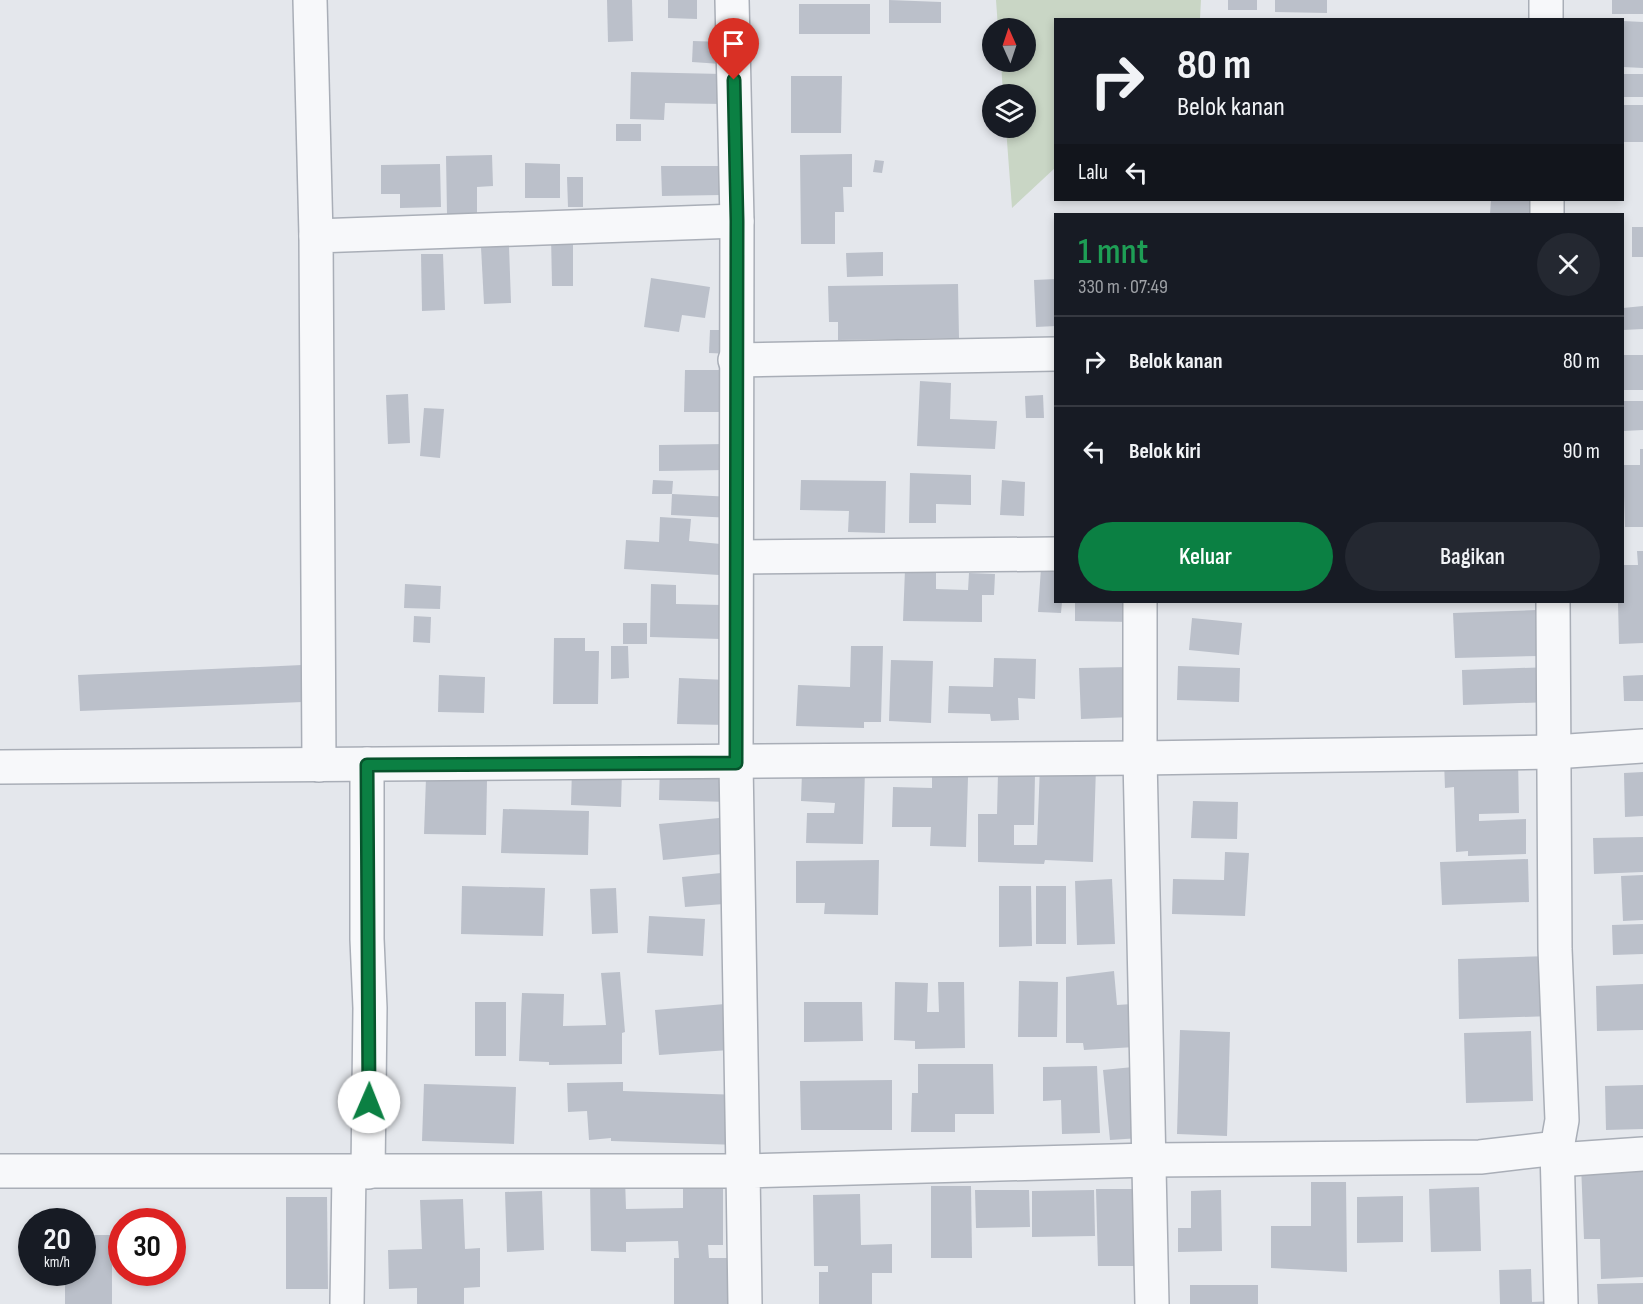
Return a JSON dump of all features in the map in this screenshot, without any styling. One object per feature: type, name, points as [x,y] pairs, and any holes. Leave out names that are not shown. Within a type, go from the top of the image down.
[{"type":"street","points":[[310,0],[316,236],[319,765]]},
{"type":"street","points":[[732,0],[737,221],[736,763],[745,1304]]},
{"type":"street","points":[[1546,0],[1546,18]]},
{"type":"street","points":[[316,236],[737,221]]},
{"type":"street","points":[[735,360],[1054,354]]},
{"type":"street","points":[[736,557],[1054,554]]},
{"type":"street","points":[[1140,603],[1140,758],[1152,1304]]},
{"type":"street","points":[[1553,603],[1555,949],[1562,1120],[1557,1154],[1561,1304]]},
{"type":"street","points":[[0,767],[736,763],[1140,758],[1554,752],[1643,746]]},
{"type":"street","points":[[347,1304],[370,1008],[367,939],[367,765]]},
{"type":"street","points":[[0,1171],[743,1172],[1150,1160],[1643,1154]]},
{"type":"green space","points":[[996,0],[1201,0],[1200,18],[1054,18],[1054,169],[1012,208],[1007,138],[1036,138],[1036,84],[1002,84],[1002,72],[1036,72],[1036,18],[997,18]]},
{"type":"building","points":[[607,0],[632,0],[633,41],[608,42]]},
{"type":"building","points":[[668,0],[697,0],[697,19],[668,18]]},
{"type":"building","points":[[889,0],[941,2],[941,23],[889,23]]},
{"type":"building","points":[[1228,0],[1257,0],[1257,10],[1228,10]]},
{"type":"building","points":[[1275,0],[1327,0],[1327,13],[1275,12]]},
{"type":"building","points":[[1612,0],[1643,0],[1643,14],[1612,14]]},
{"type":"building","points":[[799,4],[870,4],[870,34],[799,34]]},
{"type":"building","points":[[1624,21],[1643,22],[1643,68],[1624,67]]},
{"type":"building","points":[[693,41],[723,42],[721,64],[692,62]]},
{"type":"building","points":[[631,72],[723,74],[722,104],[665,103],[664,120],[630,119]]},
{"type":"building","points":[[1624,74],[1643,74],[1643,97],[1624,97]]},
{"type":"building","points":[[791,76],[842,76],[841,133],[791,133]]},
{"type":"building","points":[[1624,105],[1643,105],[1643,142],[1624,142]]},
{"type":"building","points":[[616,124],[641,124],[641,141],[616,141]]},
{"type":"building","points":[[852,154],[852,187],[843,187],[844,212],[835,212],[835,244],[801,244],[800,155]]},
{"type":"building","points":[[492,155],[493,186],[477,187],[477,214],[447,214],[446,156]]},
{"type":"building","points":[[875,160],[884,161],[882,173],[873,172]]},
{"type":"building","points":[[525,163],[560,164],[560,198],[525,198]]},
{"type":"building","points":[[440,164],[441,207],[400,208],[400,194],[381,194],[381,165]]},
{"type":"building","points":[[661,166],[721,166],[721,195],[662,196]]},
{"type":"building","points":[[567,177],[583,177],[583,207],[568,207]]},
{"type":"building","points":[[1491,201],[1531,201],[1529,213],[1490,213]]},
{"type":"building","points":[[1632,227],[1643,227],[1643,257],[1632,257]]},
{"type":"building","points":[[551,235],[573,235],[573,286],[552,286]]},
{"type":"building","points":[[509,246],[511,303],[484,304],[481,247]]},
{"type":"building","points":[[883,252],[883,276],[847,277],[846,253]]},
{"type":"building","points":[[421,254],[443,254],[445,310],[422,311]]},
{"type":"building","points":[[651,278],[710,287],[705,318],[682,315],[679,332],[644,327]]},
{"type":"building","points":[[1054,279],[1054,326],[1036,327],[1034,280]]},
{"type":"building","points":[[958,284],[959,338],[838,340],[838,322],[829,322],[828,286]]},
{"type":"building","points":[[1643,306],[1643,329],[1624,330],[1624,308]]},
{"type":"building","points":[[710,330],[734,330],[733,354],[709,353]]},
{"type":"building","points":[[1624,355],[1643,355],[1643,390],[1624,390]]},
{"type":"building","points":[[685,370],[722,370],[722,412],[684,412]]},
{"type":"building","points":[[920,381],[951,383],[950,419],[997,421],[995,449],[917,446]]},
{"type":"building","points":[[408,394],[410,443],[388,444],[386,395]]},
{"type":"building","points":[[1043,395],[1044,418],[1026,418],[1025,396]]},
{"type":"building","points":[[1624,401],[1643,401],[1643,430],[1624,431]]},
{"type":"building","points":[[424,408],[444,409],[440,458],[420,456]]},
{"type":"building","points":[[726,444],[726,470],[659,471],[659,445]]},
{"type":"building","points":[[1640,449],[1643,449],[1643,527],[1625,527],[1624,465],[1640,465]]},
{"type":"building","points":[[910,473],[971,475],[971,505],[936,504],[936,523],[909,523]]},
{"type":"building","points":[[653,480],[673,481],[672,494],[652,494]]},
{"type":"building","points":[[801,480],[886,481],[885,533],[848,532],[849,511],[800,510]]},
{"type":"building","points":[[1002,480],[1025,482],[1024,516],[1000,515]]},
{"type":"building","points":[[672,494],[733,497],[733,518],[671,515]]},
{"type":"building","points":[[660,517],[691,519],[689,541],[721,544],[719,575],[624,569],[626,540],[659,542]]},
{"type":"building","points":[[1637,551],[1643,551],[1643,643],[1619,644],[1618,603],[1624,603],[1624,565],[1638,565]]},
{"type":"building","points":[[1041,568],[1054,569],[1054,603],[1062,603],[1061,613],[1038,612]]},
{"type":"building","points":[[905,569],[936,569],[936,589],[968,590],[969,573],[995,574],[994,595],[982,595],[982,622],[903,621]]},
{"type":"building","points":[[405,584],[441,586],[440,609],[404,608]]},
{"type":"building","points":[[651,584],[676,585],[676,604],[722,605],[721,639],[650,637]]},
{"type":"building","points":[[1075,603],[1132,603],[1132,622],[1075,621]]},
{"type":"building","points":[[1537,610],[1539,656],[1455,658],[1453,613]]},
{"type":"building","points":[[414,616],[431,617],[430,643],[413,642]]},
{"type":"building","points":[[1192,618],[1242,623],[1239,655],[1189,650]]},
{"type":"building","points":[[623,623],[647,623],[647,644],[623,644]]},
{"type":"building","points":[[554,638],[585,638],[585,651],[599,651],[598,704],[553,704]]},
{"type":"building","points":[[611,646],[628,646],[629,678],[611,679]]},
{"type":"building","points":[[851,646],[883,646],[881,722],[864,722],[864,728],[796,726],[798,685],[850,687]]},
{"type":"building","points":[[994,658],[1036,659],[1035,699],[1018,698],[1019,720],[991,721],[990,714],[948,713],[949,686],[993,687]]},
{"type":"building","points":[[891,660],[933,661],[931,723],[889,721]]},
{"type":"building","points":[[302,665],[303,702],[80,711],[78,675]]},
{"type":"building","points":[[1178,666],[1240,668],[1239,702],[1177,700]]},
{"type":"building","points":[[1129,667],[1132,717],[1081,719],[1079,668]]},
{"type":"building","points":[[1550,667],[1551,702],[1463,705],[1462,670]]},
{"type":"building","points":[[439,675],[485,677],[484,713],[438,712]]},
{"type":"building","points":[[1643,675],[1643,701],[1624,701],[1623,676]]},
{"type":"building","points":[[679,678],[728,680],[727,725],[677,724]]},
{"type":"building","points":[[1518,757],[1519,813],[1479,814],[1479,821],[1526,819],[1526,854],[1468,856],[1468,851],[1456,852],[1454,787],[1445,788],[1444,761]]},
{"type":"building","points":[[660,765],[730,767],[729,802],[659,800]]},
{"type":"building","points":[[1040,765],[1096,767],[1093,862],[1045,860],[1044,864],[978,862],[978,814],[997,814],[998,773],[1035,774],[1034,825],[1014,825],[1014,845],[1037,845]]},
{"type":"building","points":[[572,768],[622,770],[621,807],[571,805]]},
{"type":"building","points":[[865,769],[863,844],[806,843],[807,813],[834,813],[835,803],[801,801],[802,772]]},
{"type":"building","points":[[1643,772],[1643,816],[1625,817],[1624,773]]},
{"type":"building","points":[[932,776],[968,777],[966,847],[930,846],[931,827],[892,827],[893,787],[932,788]]},
{"type":"building","points":[[426,778],[487,780],[486,835],[424,834]]},
{"type":"building","points":[[1193,801],[1238,802],[1237,839],[1191,838]]},
{"type":"building","points":[[503,809],[589,811],[588,855],[501,853]]},
{"type":"building","points":[[729,817],[733,853],[663,860],[659,824]]},
{"type":"building","points":[[1643,837],[1643,872],[1594,874],[1593,838]]},
{"type":"building","points":[[1225,852],[1249,853],[1245,916],[1172,914],[1173,879],[1224,880]]},
{"type":"building","points":[[1528,859],[1529,902],[1442,905],[1440,862]]},
{"type":"building","points":[[879,860],[878,915],[824,914],[825,903],[796,903],[796,861]]},
{"type":"building","points":[[721,873],[724,904],[685,907],[682,877]]},
{"type":"building","points":[[1643,875],[1643,920],[1623,921],[1621,876]]},
{"type":"building","points":[[1112,879],[1115,944],[1077,945],[1075,881]]},
{"type":"building","points":[[462,886],[545,888],[543,936],[461,934]]},
{"type":"building","points":[[999,886],[1031,886],[1032,946],[999,947]]},
{"type":"building","points":[[1036,886],[1066,886],[1066,944],[1036,944]]},
{"type":"building","points":[[616,888],[618,933],[592,934],[590,889]]},
{"type":"building","points":[[649,916],[705,919],[703,956],[647,953]]},
{"type":"building","points":[[1643,924],[1643,954],[1613,955],[1612,925]]},
{"type":"building","points":[[1550,956],[1552,1016],[1459,1019],[1458,959]]},
{"type":"building","points":[[1114,971],[1117,1005],[1132,1004],[1135,1047],[1084,1050],[1083,1043],[1066,1043],[1066,977]]},
{"type":"building","points":[[620,972],[625,1032],[622,1033],[622,1064],[549,1065],[549,1062],[519,1061],[522,993],[564,994],[563,1026],[606,1025],[601,973]]},
{"type":"building","points":[[1019,981],[1058,982],[1057,1037],[1018,1037]]},
{"type":"building","points":[[895,982],[928,983],[927,1012],[939,1012],[938,982],[964,982],[965,1048],[915,1049],[915,1041],[894,1040]]},
{"type":"building","points":[[1643,984],[1643,1030],[1597,1031],[1596,986]]},
{"type":"building","points":[[475,1002],[506,1002],[506,1056],[475,1056]]},
{"type":"building","points":[[804,1002],[862,1002],[863,1041],[804,1042]]},
{"type":"building","points":[[725,1004],[729,1050],[659,1055],[655,1010]]},
{"type":"building","points":[[1180,1030],[1230,1032],[1227,1136],[1177,1134]]},
{"type":"building","points":[[1531,1031],[1533,1101],[1466,1103],[1464,1033]]},
{"type":"building","points":[[918,1064],[993,1064],[994,1114],[955,1114],[955,1132],[911,1132],[912,1093],[918,1093]]},
{"type":"building","points":[[1097,1066],[1100,1133],[1062,1134],[1061,1100],[1043,1101],[1043,1067]]},
{"type":"building","points":[[1133,1067],[1140,1138],[1110,1140],[1103,1070]]},
{"type":"building","points":[[892,1080],[892,1130],[801,1130],[800,1081]]},
{"type":"building","points":[[623,1082],[623,1091],[741,1095],[739,1145],[611,1141],[611,1138],[589,1140],[587,1111],[568,1112],[567,1083]]},
{"type":"building","points":[[424,1084],[516,1087],[514,1144],[422,1141]]},
{"type":"building","points":[[1643,1085],[1643,1129],[1606,1130],[1605,1086]]},
{"type":"building","points":[[1643,1164],[1643,1277],[1601,1279],[1600,1239],[1584,1239],[1581,1165]]},
{"type":"building","points":[[590,1179],[625,1179],[626,1209],[683,1208],[683,1184],[723,1184],[723,1245],[708,1245],[709,1258],[729,1258],[729,1304],[674,1304],[674,1258],[679,1258],[678,1241],[626,1242],[626,1252],[591,1251]]},
{"type":"building","points":[[1311,1182],[1346,1182],[1347,1272],[1271,1268],[1271,1226],[1311,1226]]},
{"type":"building","points":[[931,1186],[971,1186],[972,1258],[931,1258]]},
{"type":"building","points":[[1479,1187],[1481,1251],[1431,1252],[1429,1189]]},
{"type":"building","points":[[1096,1189],[1142,1189],[1142,1266],[1098,1266]]},
{"type":"building","points":[[975,1190],[1029,1190],[1030,1227],[976,1228]]},
{"type":"building","points":[[1094,1190],[1095,1236],[1032,1237],[1032,1191]]},
{"type":"building","points":[[1221,1190],[1222,1251],[1178,1252],[1178,1228],[1191,1228],[1191,1191]]},
{"type":"building","points":[[542,1191],[544,1250],[507,1252],[505,1192]]},
{"type":"building","points":[[860,1194],[861,1245],[892,1244],[892,1273],[872,1273],[872,1304],[819,1304],[819,1272],[828,1272],[828,1266],[814,1266],[813,1195]]},
{"type":"building","points":[[1403,1196],[1403,1242],[1357,1243],[1357,1197]]},
{"type":"building","points":[[286,1197],[327,1197],[328,1289],[286,1289]]},
{"type":"building","points":[[463,1199],[465,1249],[480,1248],[480,1287],[464,1288],[464,1304],[417,1304],[417,1288],[389,1289],[388,1250],[422,1249],[420,1200]]},
{"type":"building","points":[[96,1235],[108,1235],[108,1286],[112,1286],[112,1304],[65,1304],[65,1286],[96,1286]]},
{"type":"building","points":[[1531,1269],[1532,1302],[1554,1301],[1554,1304],[1500,1304],[1499,1270]]},
{"type":"building","points":[[1643,1283],[1643,1304],[1598,1304],[1597,1284]]},
{"type":"building","points":[[1190,1285],[1258,1285],[1258,1304],[1190,1304]]},
{"type":"route","points":[[369,1102],[367,765],[736,763],[737,221],[734,80]]}]
